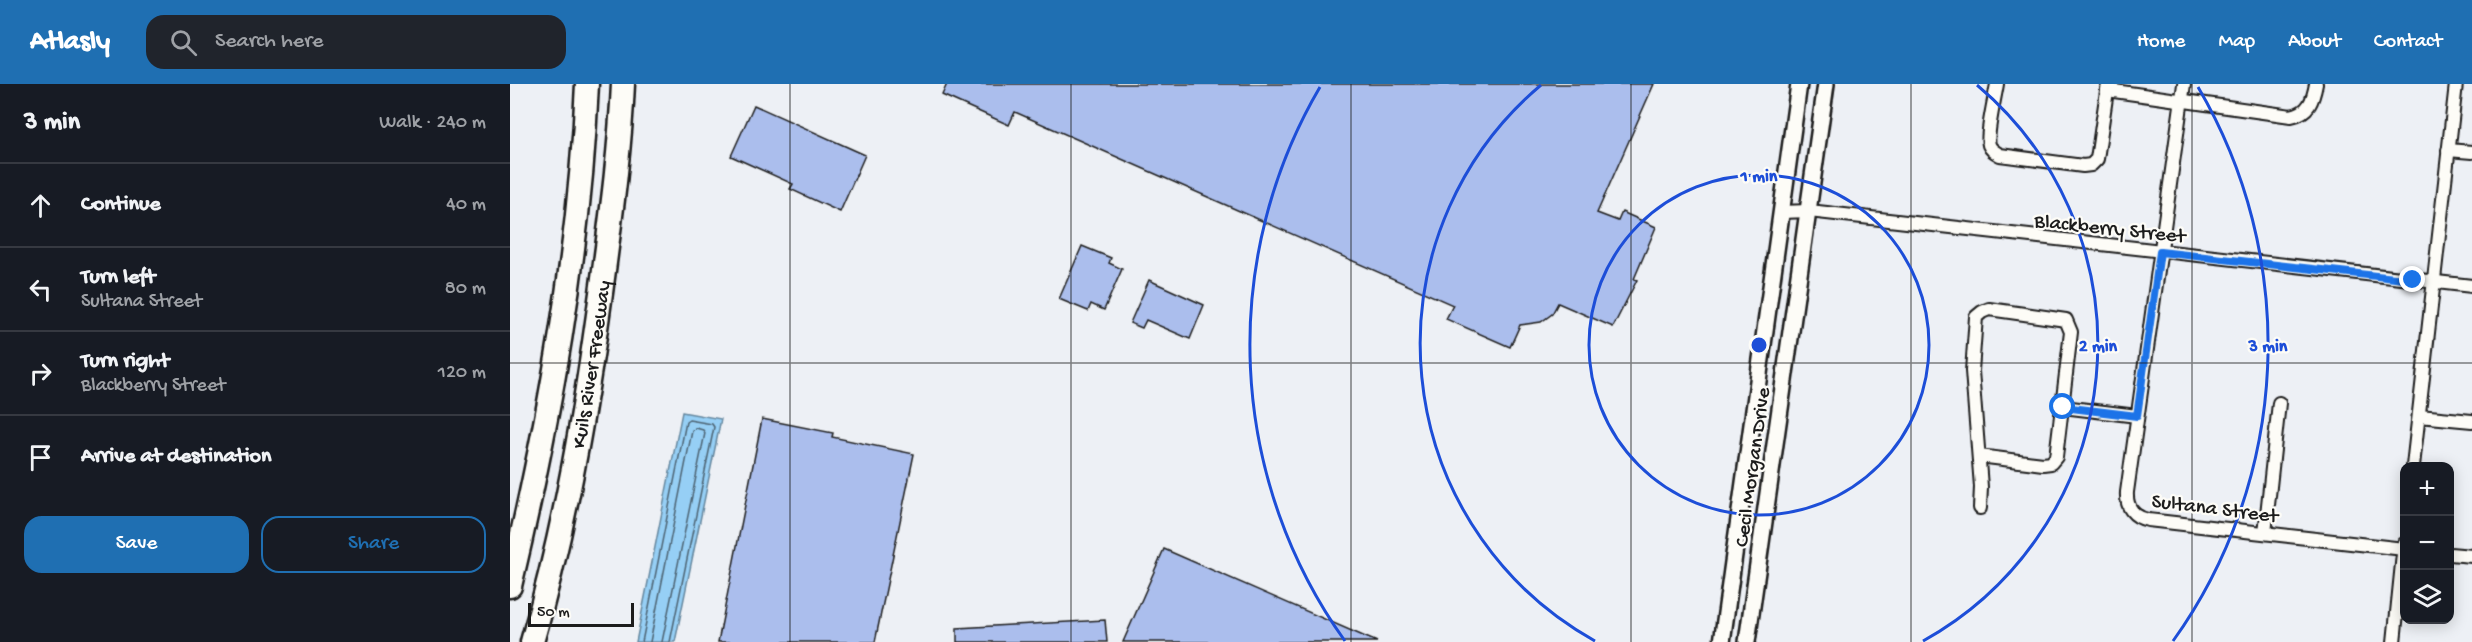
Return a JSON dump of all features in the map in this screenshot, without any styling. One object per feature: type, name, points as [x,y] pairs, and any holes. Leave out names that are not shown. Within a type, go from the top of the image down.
[{"type":"highway","name":"Kuils River Freeway","points":[[510,586],[537,471],[554,378],[574,239],[588,84]]},
{"type":"highway","name":"Kuils River Freeway","points":[[532,642],[572,477],[588,386],[612,212],[623,84]]},
{"type":"street","name":"Cecil Morgan Drive","points":[[1722,642],[1799,84]]},
{"type":"street","name":"Cecil Morgan Drive","points":[[1747,642],[1826,84]]},
{"type":"street","points":[[1997,84],[1989,139],[1991,148],[1995,152],[2000,155],[2083,166],[2091,165],[2097,159],[2108,87],[2182,101],[2291,116],[2302,113],[2310,106],[2316,84]]},
{"type":"street","name":"Sultana Street","points":[[2184,84],[2126,498],[2130,509],[2135,515],[2148,520],[2400,549]]},
{"type":"street","points":[[2413,462],[2456,84]]},
{"type":"street","points":[[2448,150],[2472,152]]},
{"type":"street","name":"Blackberry Street","points":[[1781,212],[1809,211],[2472,286]]},
{"type":"street","points":[[1979,456],[2043,464],[2051,463],[2058,454],[2071,332],[2069,323],[2058,318],[1989,309],[1982,312],[1975,321],[1972,371],[1981,487],[1980,508]]},
{"type":"street","points":[[2265,533],[2279,403]]},
{"type":"street","points":[[2063,407],[2137,416]]},
{"type":"street","points":[[2419,416],[2472,422]]},
{"type":"street","points":[[2454,554],[2472,556]]},
{"type":"street","points":[[2394,642],[2402,570]]},
{"type":"water","points":[[682,412],[721,419],[675,642],[636,642]]},
{"type":"building","points":[[947,84],[1654,84],[1597,213],[1618,221],[1622,212],[1656,227],[1634,279],[1637,280],[1613,327],[1558,303],[1552,314],[1541,322],[1520,325],[1510,347],[1446,319],[1453,305],[1015,112],[1009,125],[942,95]]},
{"type":"building","points":[[754,105],[865,155],[840,212],[790,189],[793,184],[731,156]]},
{"type":"building","points":[[1082,246],[1111,258],[1109,263],[1122,269],[1104,310],[1091,304],[1088,311],[1059,299]]},
{"type":"building","points":[[1149,280],[1204,305],[1190,339],[1146,320],[1142,328],[1130,323]]},
{"type":"building","points":[[762,419],[833,433],[832,437],[914,454],[875,642],[718,642]]},
{"type":"building","points":[[1164,549],[1377,642],[1123,642]]},
{"type":"building","points":[[1105,620],[1107,642],[957,642],[957,628]]},
{"type":"route","points":[[2063,407],[2137,416],[2160,252],[2413,280]]}]
